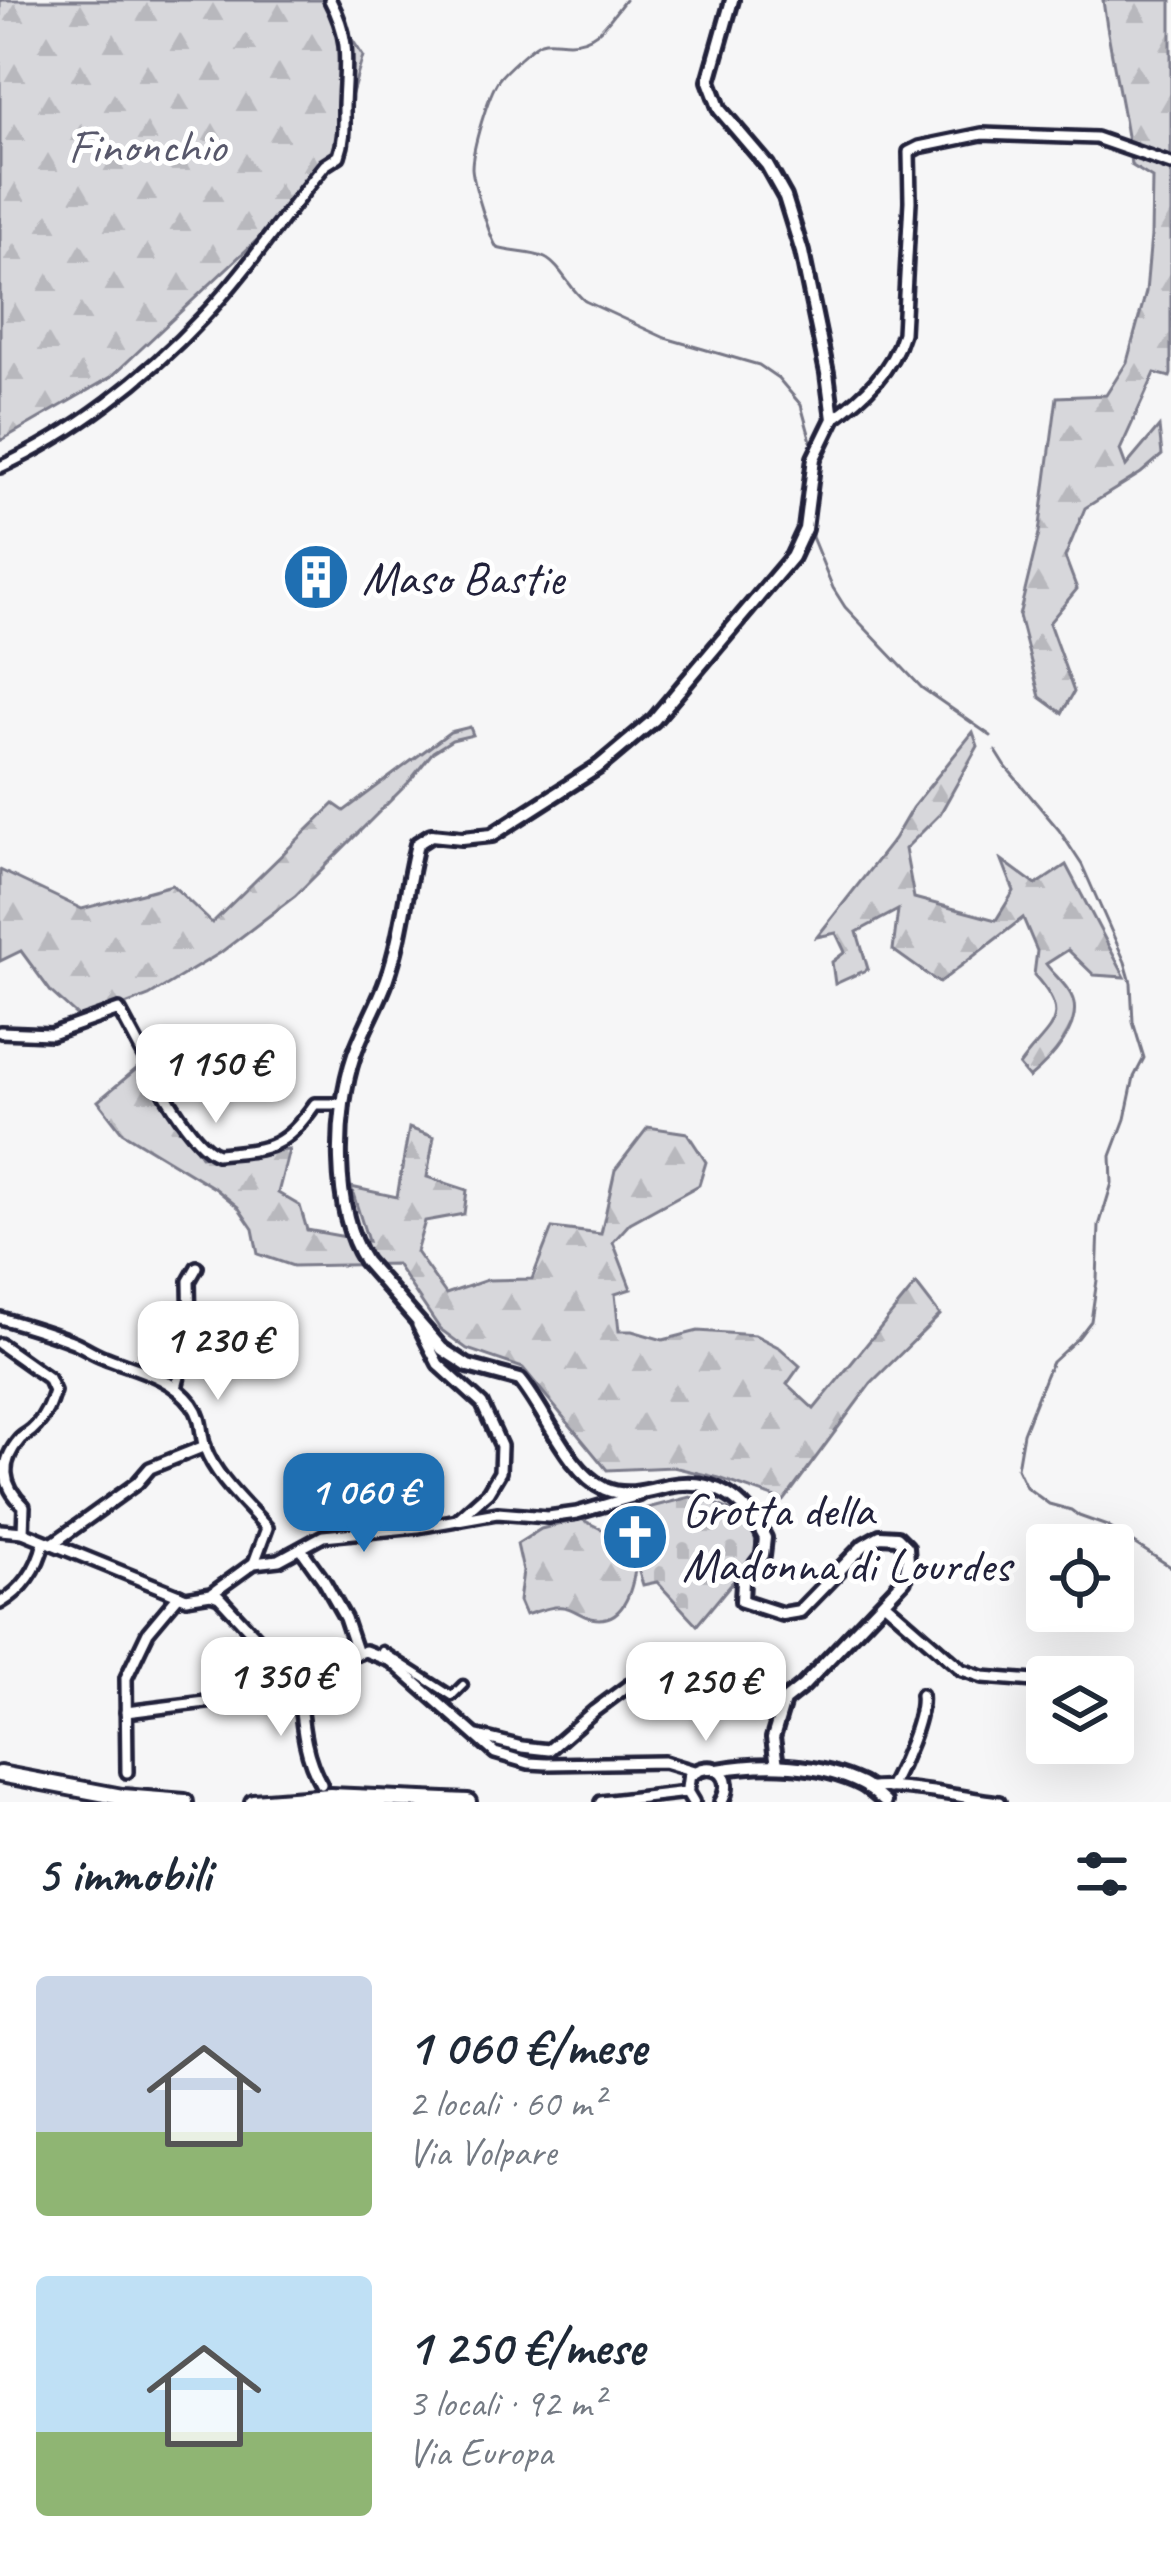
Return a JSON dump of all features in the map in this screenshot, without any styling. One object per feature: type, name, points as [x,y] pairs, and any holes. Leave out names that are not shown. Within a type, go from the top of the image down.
[{"type":"main road","points":[[5,1778],[185,1802]]},
{"type":"main road","points":[[253,1802],[330,1796],[468,1802]]},
{"type":"street","points":[[0,467],[61,436],[184,335],[231,284],[325,165],[339,156],[345,138],[348,55],[330,0]]},
{"type":"street","points":[[732,0],[709,81],[720,110],[758,153],[785,197],[802,252],[833,419]]},
{"type":"street","points":[[650,1492],[608,1490],[586,1477],[520,1380],[468,1366],[442,1349],[365,1261],[350,1232],[341,1104],[354,1055],[388,977],[417,844],[431,835],[492,835],[598,766],[654,720],[792,557],[802,542],[814,458],[833,419],[879,379],[897,354],[903,333],[909,152],[982,134],[1096,137],[1171,164]]},
{"type":"street","points":[[0,1033],[51,1034],[119,1010],[171,1102],[202,1144],[217,1154],[282,1143],[315,1104],[341,1104]]},
{"type":"street","points":[[176,1388],[190,1334],[189,1282],[197,1267]]},
{"type":"street","points":[[416,1316],[438,1364],[482,1404],[501,1446],[500,1472],[488,1492],[458,1520]]},
{"type":"street","points":[[0,1318],[136,1366],[189,1400],[201,1417],[205,1446],[217,1470],[267,1528],[254,1563]]},
{"type":"street","points":[[0,1344],[48,1378],[54,1390],[48,1410],[7,1455],[1,1476],[24,1506],[23,1532]]},
{"type":"street","points":[[0,1603],[35,1570],[48,1543],[136,1483],[150,1468],[205,1446]]},
{"type":"street","points":[[0,1530],[23,1532],[186,1598],[211,1594],[254,1563],[279,1561],[323,1536],[418,1528],[497,1514],[548,1517],[577,1513],[673,1485],[694,1484],[722,1491],[742,1504],[766,1538],[763,1555],[743,1581],[742,1601],[782,1615],[800,1611],[864,1545],[880,1536],[897,1537],[907,1547],[904,1580],[784,1701],[773,1738],[777,1766]]},
{"type":"street","points":[[301,1549],[345,1618],[357,1654]]},
{"type":"street","points":[[211,1594],[271,1653],[301,1660],[342,1658],[364,1651],[391,1661],[495,1753],[529,1762],[664,1762],[694,1771]]},
{"type":"street","points":[[127,1772],[126,1678],[142,1642],[179,1595]]},
{"type":"street","points":[[884,1602],[962,1670],[1026,1680]]},
{"type":"street","points":[[382,1651],[452,1696],[463,1685]]},
{"type":"street","points":[[301,1660],[297,1675],[302,1732],[310,1767],[321,1784]]},
{"type":"street","points":[[126,1712],[270,1694],[284,1689],[297,1675]]},
{"type":"street","points":[[478,1736],[549,1750],[629,1685]]},
{"type":"street","points":[[890,1788],[923,1708],[921,1696]]},
{"type":"street","points":[[721,1802],[727,1789],[758,1766]]},
{"type":"street","points":[[601,1802],[690,1799],[689,1777],[701,1768],[777,1766],[823,1772],[864,1785],[885,1802]]},
{"type":"street","points":[[718,1770],[727,1789]]},
{"type":"street","points":[[868,1789],[999,1802]]},
{"type":"green space","name":"Finonchio","points":[[0,0],[326,0],[363,56],[336,148],[258,239],[111,377],[0,441]]},
{"type":"green space","points":[[1103,0],[1171,0],[1171,374],[1155,373],[1120,450],[1126,466],[1159,427],[1162,455],[1085,508],[1065,557],[1077,589],[1049,623],[1074,692],[1062,713],[1040,697],[1019,616],[1039,533],[1057,397],[1106,395],[1127,362],[1146,292],[1151,236],[1152,178],[1131,165]]},
{"type":"green space","points":[[470,727],[473,735],[452,740],[433,752],[295,896],[220,953],[149,996],[83,1021],[51,992],[21,951],[0,961],[0,870],[82,909],[172,885],[212,923],[334,804],[344,811],[450,732]]},
{"type":"green space","points":[[973,732],[978,746],[940,814],[905,849],[914,898],[996,920],[1014,891],[1002,860],[1036,885],[1066,865],[1125,977],[1094,975],[1068,950],[1046,964],[1071,995],[1074,1018],[1055,1052],[1029,1078],[1019,1066],[1047,1032],[1055,1014],[1047,991],[1034,975],[1037,951],[1023,918],[939,983],[893,950],[898,910],[857,932],[868,969],[835,984],[832,962],[845,952],[836,933],[817,937]]},
{"type":"green space","points":[[141,1065],[201,1156],[289,1150],[278,1193],[300,1206],[307,1230],[368,1241],[351,1187],[397,1197],[409,1128],[434,1137],[427,1177],[467,1190],[464,1214],[425,1221],[416,1252],[446,1294],[487,1280],[532,1279],[552,1228],[601,1234],[615,1170],[648,1127],[687,1133],[706,1162],[699,1185],[630,1223],[613,1242],[631,1289],[615,1294],[619,1331],[663,1340],[698,1331],[755,1335],[800,1366],[787,1384],[814,1409],[916,1284],[940,1315],[871,1383],[784,1501],[673,1467],[607,1470],[523,1368],[467,1349],[440,1329],[396,1264],[293,1266],[258,1254],[253,1229],[238,1207],[122,1132],[98,1101]]},
{"type":"green space","points":[[690,1497],[737,1514],[753,1530],[756,1542],[754,1556],[697,1625],[657,1582],[643,1585],[632,1512]]},
{"type":"green space","points":[[581,1519],[637,1556],[621,1609],[603,1619],[559,1607],[525,1615],[519,1601],[523,1571],[517,1544],[541,1529]]},
{"type":"waterway","points":[[625,0],[595,34],[579,41],[541,42],[499,79],[486,109],[472,168],[494,241],[497,248],[545,258],[585,301],[665,338],[759,365],[778,378],[801,405],[811,441]]},
{"type":"waterway","points":[[819,461],[812,537],[833,588],[845,607],[922,688],[991,736]]},
{"type":"waterway","points":[[996,751],[1082,865],[1125,962],[1133,1022],[1144,1058],[1111,1156],[1112,1183],[1099,1226],[1091,1321],[1052,1362],[1023,1433],[1017,1468],[1026,1487],[1049,1504],[1107,1526],[1171,1567]]},
{"type":"tunnel","points":[[127,1772],[129,1802]]},
{"type":"place","name":"Maso Bastie","points":[[316,577]]},
{"type":"place","name":"Grotta della Madonna di Lourdes","points":[[635,1537]]}]
